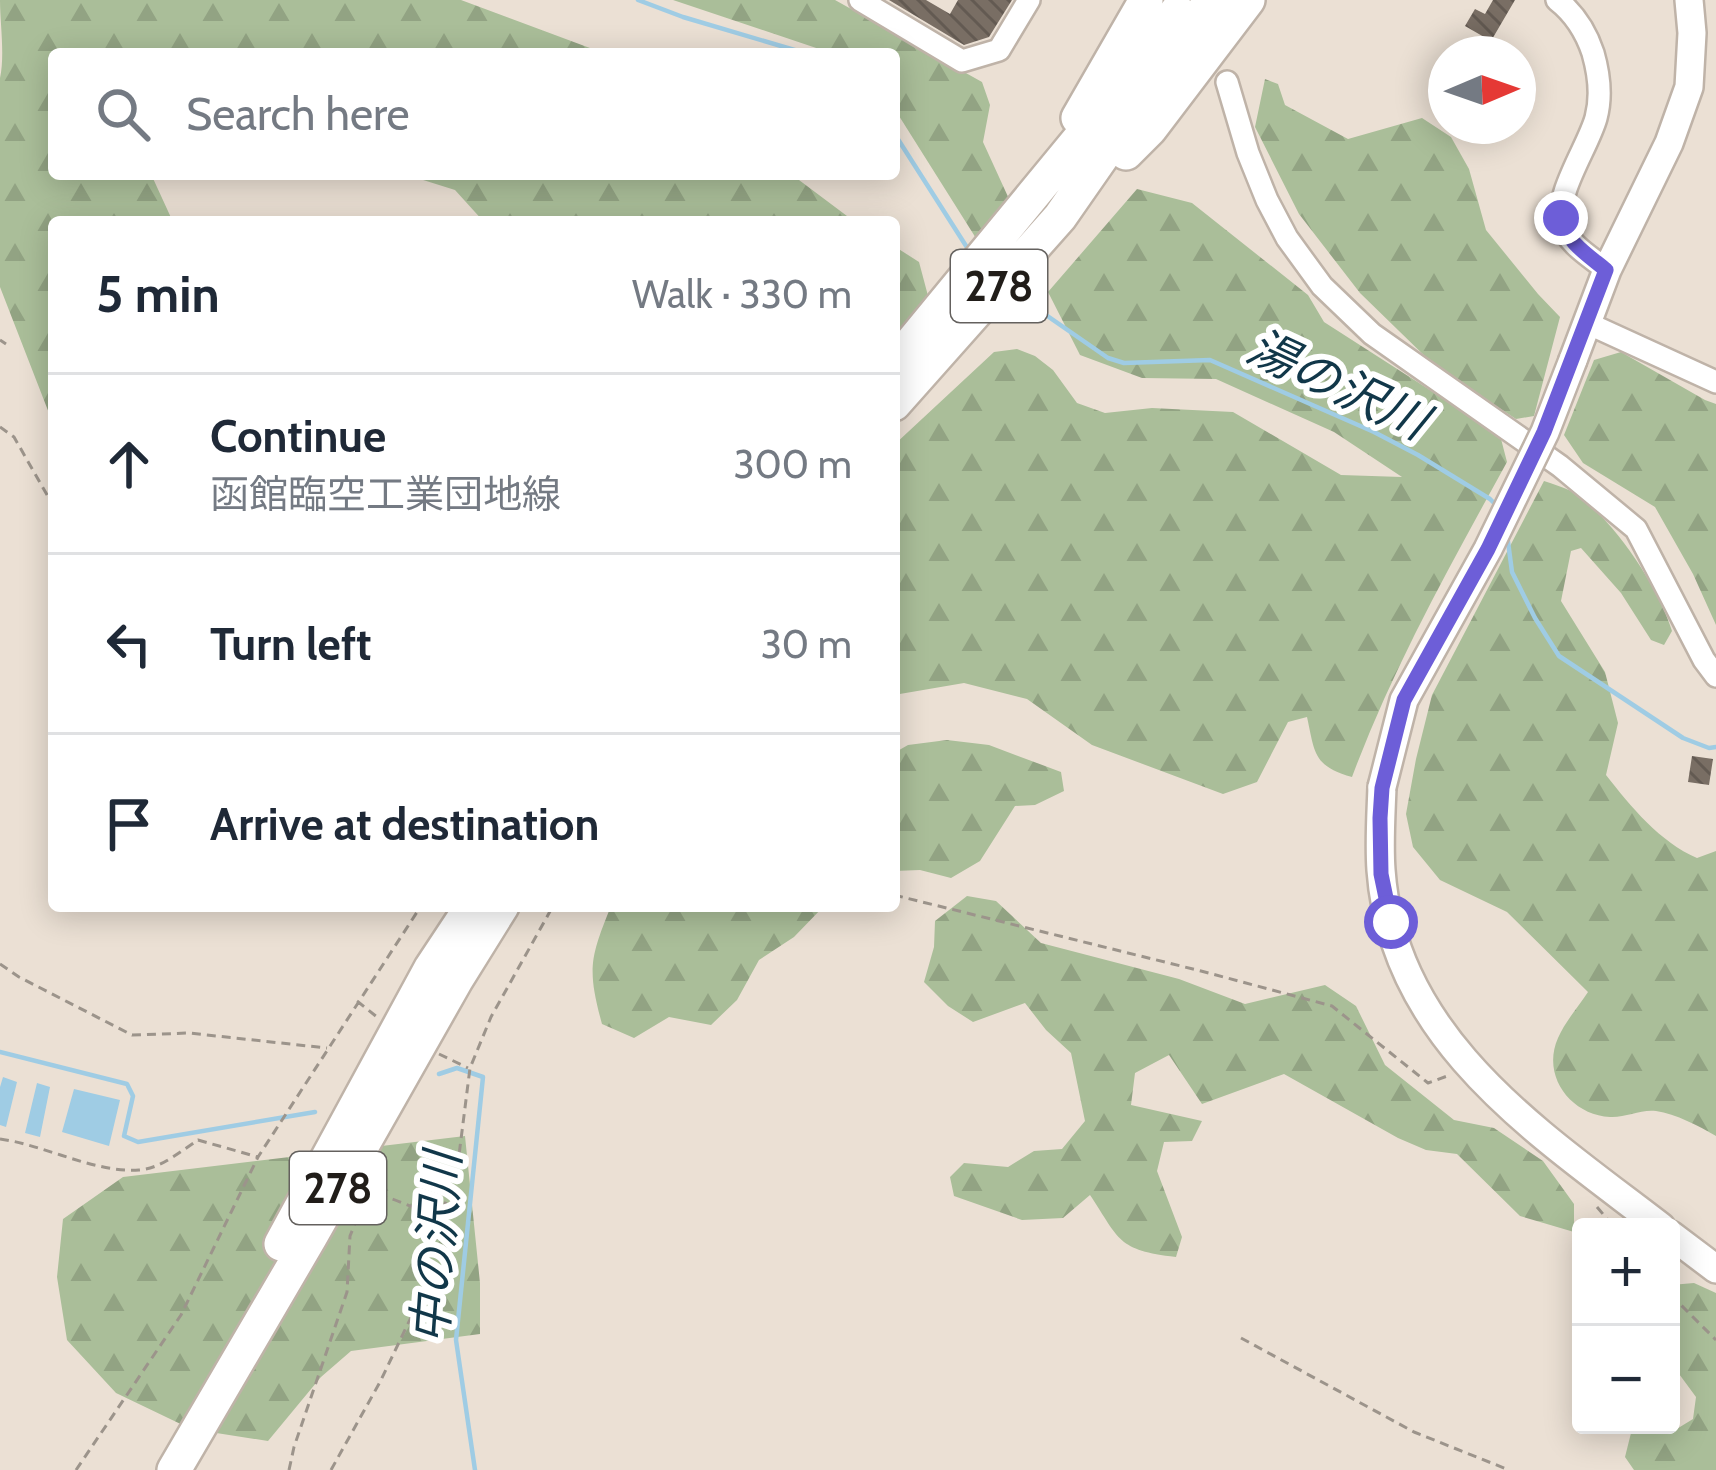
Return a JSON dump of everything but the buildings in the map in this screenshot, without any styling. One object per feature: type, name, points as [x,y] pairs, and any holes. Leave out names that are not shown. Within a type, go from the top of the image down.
[{"type":"highway","points":[[1087,156],[1146,0]]},
{"type":"highway","points":[[1050,204],[1087,156],[1185,0]]},
{"type":"highway","points":[[1050,204],[1211,0]]},
{"type":"highway","points":[[1087,156],[1150,129],[1248,0]]},
{"type":"highway","name":"278","points":[[900,358],[1050,204]]},
{"type":"highway","name":"278","points":[[900,396],[1050,204]]},
{"type":"highway","name":"278","points":[[153,1470],[431,968],[468,912]]},
{"type":"highway","name":"278","points":[[174,1470],[498,912]]},
{"type":"main road","points":[[1649,1218],[1536,1131],[1468,1067],[1420,1000],[1397,941],[1381,874],[1382,788],[1404,700],[1488,549],[1544,432],[1606,270],[1669,143],[1688,87],[1689,0]]},
{"type":"main road","points":[[1680,1242],[1716,1270]]},
{"type":"street","points":[[860,0],[962,61],[999,50],[1029,0]]},
{"type":"street","points":[[1557,0],[1577,19],[1599,74],[1596,118],[1562,202],[1561,218],[1572,241],[1606,270]]},
{"type":"street","points":[[1227,82],[1267,200],[1308,269],[1372,334],[1560,466],[1636,530],[1716,676]]},
{"type":"street","points":[[1587,322],[1716,382]]},
{"type":"path","points":[[0,427],[14,437],[48,496]]},
{"type":"path","points":[[900,896],[1332,1006],[1428,1083],[1468,1067]]},
{"type":"path","points":[[76,1470],[181,1315],[258,1156],[418,912]]},
{"type":"path","points":[[331,1470],[428,1282],[442,1212],[457,1171],[470,1068],[491,1017],[550,912]]},
{"type":"path","points":[[0,964],[132,1035],[189,1033],[327,1048]]},
{"type":"path","points":[[357,1001],[388,1025]]},
{"type":"path","points":[[428,1049],[470,1068]]},
{"type":"path","points":[[0,1139],[30,1143],[72,1159],[141,1170],[198,1140],[258,1156]]},
{"type":"path","points":[[289,1470],[347,1292],[350,1236],[367,1194],[425,1213],[442,1212]]},
{"type":"path","points":[[1680,1304],[1716,1340]]},
{"type":"path","points":[[1241,1338],[1414,1432],[1509,1470]]},
{"type":"green space","points":[[0,0],[461,0],[590,48],[48,48],[48,180],[154,180],[170,216],[48,216],[48,411],[0,287]]},
{"type":"green space","points":[[673,0],[835,0],[982,82],[990,105],[983,142],[1015,212],[979,243],[900,118],[900,48],[816,48]]},
{"type":"green space","points":[[1265,79],[1278,84],[1285,105],[1348,139],[1422,118],[1428,122],[1428,144],[1455,144],[1469,169],[1486,230],[1560,317],[1534,416],[1516,419],[1436,367],[1360,293],[1299,214],[1255,127]]},
{"type":"green space","points":[[423,180],[799,180],[847,216],[479,216],[455,190]]},
{"type":"green space","points":[[1137,189],[1192,203],[1308,295],[1324,322],[1500,435],[1507,462],[1404,656],[1352,777],[1323,763],[1307,717],[1288,722],[1257,782],[1223,794],[1092,745],[1027,699],[964,683],[900,694],[900,439],[994,352],[1017,349],[1035,356],[1053,370],[1077,403],[1105,413],[1152,408],[1233,412],[1341,475],[1402,477],[1334,432],[1216,379],[1142,378],[1080,355],[1048,292]]},
{"type":"green space","points":[[900,250],[919,262],[931,307],[900,342]]},
{"type":"green space","points":[[1621,352],[1716,404],[1716,625],[1655,507],[1583,463],[1564,435],[1594,360]]},
{"type":"green space","points":[[1544,481],[1571,491],[1617,534],[1645,574],[1672,631],[1664,645],[1651,640],[1621,593],[1581,548],[1571,551],[1561,601],[1605,672],[1618,723],[1606,775],[1671,843],[1697,858],[1716,851],[1716,1136],[1664,1113],[1610,1117],[1572,1101],[1557,1079],[1554,1052],[1561,1032],[1588,992],[1507,912],[1440,880],[1413,847],[1406,814],[1432,695]]},
{"type":"green space","points":[[947,740],[989,745],[1061,772],[1064,791],[1035,805],[1015,806],[980,861],[951,878],[900,871],[900,750]]},
{"type":"green space","points":[[967,896],[996,901],[1041,943],[1179,979],[1245,1004],[1325,985],[1356,1006],[1385,1065],[1454,1120],[1494,1128],[1543,1161],[1574,1204],[1572,1231],[1520,1216],[1457,1154],[1426,1150],[1398,1138],[1284,1074],[1202,1104],[1169,1055],[1135,1073],[1131,1105],[1202,1121],[1192,1141],[1164,1142],[1157,1171],[1182,1237],[1176,1257],[1142,1251],[1122,1240],[1090,1195],[1063,1218],[1022,1220],[954,1196],[950,1177],[964,1163],[1008,1167],[1034,1151],[1062,1149],[1085,1121],[1071,1053],[1025,1003],[973,1022],[924,982],[934,947],[935,921]]},
{"type":"green space","points":[[609,912],[818,912],[794,937],[759,960],[737,1000],[711,1025],[669,1017],[634,1038],[602,1024],[594,990],[595,952]]},
{"type":"green space","points":[[465,1136],[480,1283],[480,1334],[351,1351],[321,1377],[268,1441],[191,1429],[116,1393],[67,1340],[57,1277],[63,1219],[123,1177]]},
{"type":"green space","points":[[1694,1283],[1716,1293],[1716,1470],[1634,1470],[1625,1457],[1631,1434],[1680,1434],[1680,1427],[1693,1419],[1696,1397],[1680,1375],[1680,1284]]},
{"type":"water","points":[[3,1077],[17,1082],[6,1127],[0,1125]]},
{"type":"water","points":[[37,1083],[50,1087],[40,1137],[25,1133]]},
{"type":"water","points":[[74,1089],[120,1100],[109,1146],[62,1132]]},
{"type":"waterway","name":"湯の沢川","points":[[638,0],[788,48]]},
{"type":"waterway","name":"湯の沢川","points":[[900,142],[968,249]]},
{"type":"waterway","name":"湯の沢川","points":[[1010,290],[1108,358],[1124,363],[1210,360],[1374,432],[1498,507]]},
{"type":"waterway","name":"湯の沢川","points":[[1507,534],[1512,572],[1559,656],[1683,738],[1716,747]]},
{"type":"waterway","name":"中の沢川","points":[[0,1052],[127,1084],[133,1096],[124,1136],[138,1142],[315,1112]]},
{"type":"waterway","name":"中の沢川","points":[[439,1074],[457,1068],[483,1077],[456,1340],[475,1470]]},
{"type":"route","points":[[1391,922],[1381,874],[1380,818],[1382,788],[1404,700],[1488,549],[1544,432],[1606,270],[1572,241],[1561,218]]}]
